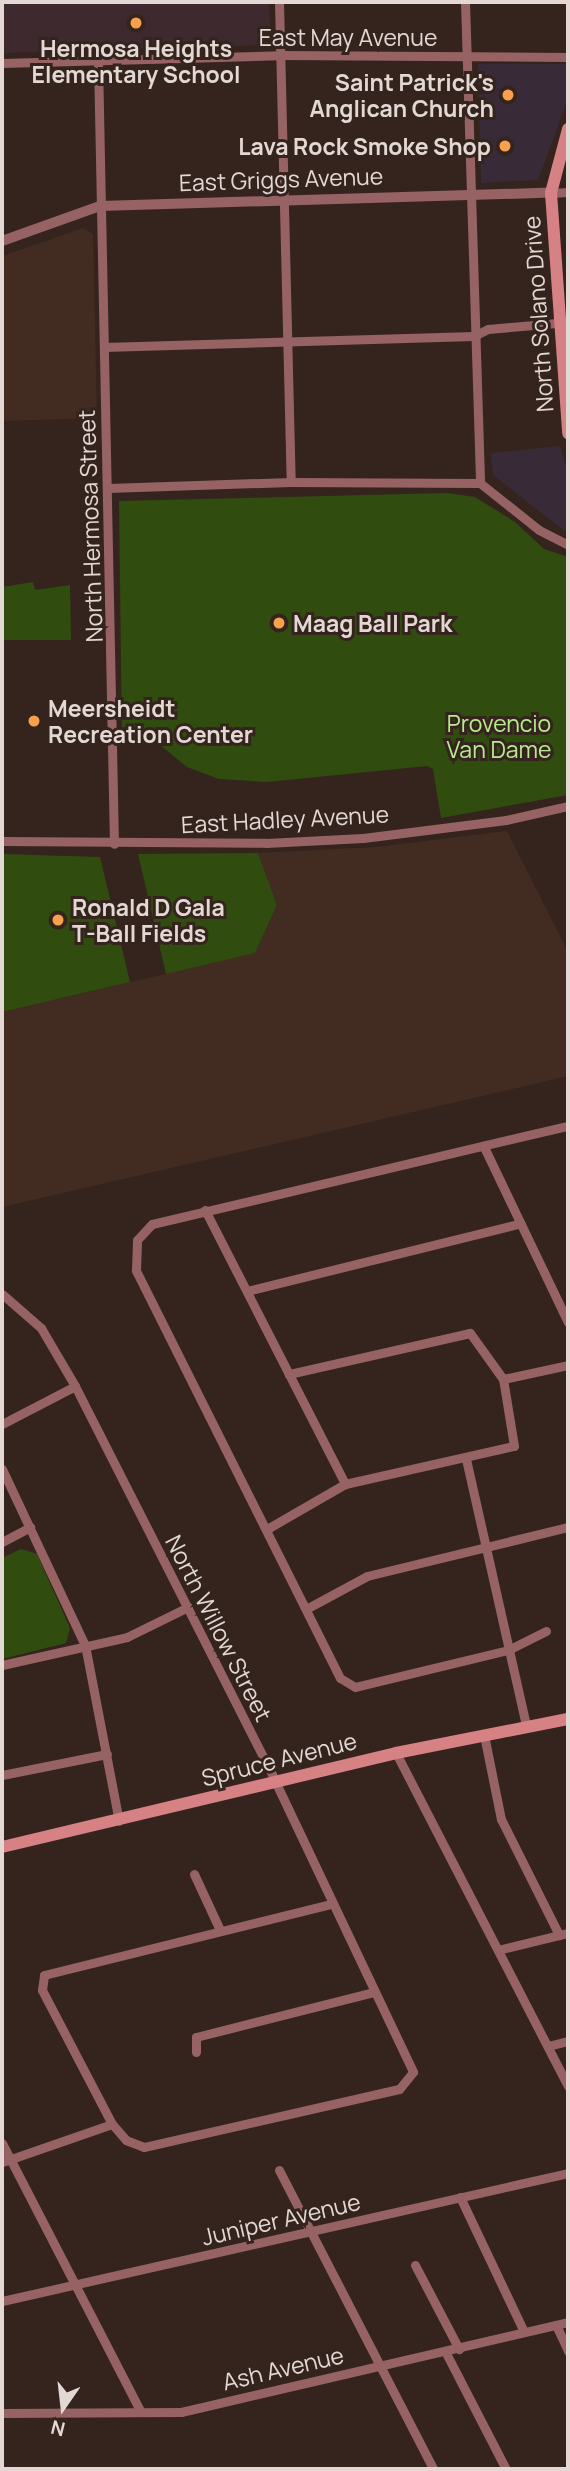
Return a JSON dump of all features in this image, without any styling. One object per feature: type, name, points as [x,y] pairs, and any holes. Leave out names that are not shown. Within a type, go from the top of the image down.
[{"type":"main road","name":"North Solano Drive","points":[[568,128],[551,193],[563,323],[568,433]]},
{"type":"main road","name":"Spruce Avenue","points":[[2,1847],[396,1753],[568,1719]]},
{"type":"street","points":[[279,2],[290,341],[291,482]]},
{"type":"street","points":[[465,2],[480,483]]},
{"type":"street","name":"East May Avenue","points":[[2,63],[279,55],[568,57]]},
{"type":"street","name":"North Hermosa Street","points":[[98,61],[114,844]]},
{"type":"street","name":"East Griggs Avenue","points":[[2,241],[100,206],[568,192]]},
{"type":"street","points":[[104,347],[474,336],[488,330],[563,323]]},
{"type":"street","points":[[108,488],[291,482],[480,483],[539,530],[568,545]]},
{"type":"street","name":"East Hadley Avenue","points":[[2,841],[114,844],[363,838],[506,820],[568,806]]},
{"type":"street","points":[[546,1631],[508,1650],[355,1687],[340,1678],[136,1270],[137,1240],[152,1224],[568,1126]]},
{"type":"street","points":[[484,1147],[568,1322]]},
{"type":"street","points":[[205,1210],[345,1484]]},
{"type":"street","points":[[247,1291],[521,1223]]},
{"type":"street","name":"North Willow Street","points":[[2,1294],[41,1328],[75,1386],[275,1781],[331,1904],[413,2072],[399,2089],[144,2147],[126,2140],[112,2124]]},
{"type":"street","points":[[267,1529],[345,1484],[466,1459],[514,1446],[503,1379],[470,1333],[289,1374]]},
{"type":"street","points":[[503,1379],[568,1365]]},
{"type":"street","points":[[2,1424],[75,1386]]},
{"type":"street","points":[[466,1459],[526,1726]]},
{"type":"street","points":[[2,1469],[85,1645],[119,1821]]},
{"type":"street","points":[[2,1542],[30,1527]]},
{"type":"street","points":[[306,1609],[367,1576],[568,1527]]},
{"type":"street","points":[[2,1665],[127,1637],[188,1607]]},
{"type":"street","points":[[484,1735],[501,1819],[564,1934],[498,1950]]},
{"type":"street","points":[[396,1753],[568,2086]]},
{"type":"street","points":[[2,1775],[107,1754]]},
{"type":"street","points":[[194,1874],[219,1930]]},
{"type":"street","points":[[5,2160],[112,2124],[42,1990],[44,1975],[331,1904]]},
{"type":"street","points":[[196,2052],[196,2037],[374,1992]]},
{"type":"street","points":[[548,2046],[568,2041]]},
{"type":"street","points":[[2,2143],[5,2160],[77,2286],[140,2410]]},
{"type":"street","points":[[279,2169],[382,2365],[433,2469]]},
{"type":"street","name":"Juniper Avenue","points":[[2,2301],[568,2173]]},
{"type":"street","points":[[460,2197],[524,2332]]},
{"type":"street","points":[[415,2265],[459,2349]]},
{"type":"street","name":"Ash Avenue","points":[[2,2413],[140,2410],[181,2412],[382,2365],[446,2353],[568,2322]]},
{"type":"street","points":[[555,2325],[568,2351]]},
{"type":"street","points":[[446,2353],[506,2469]]},
{"type":"shaded area","name":"Hermosa Heights Elementary School","points":[[2,2],[269,2],[271,45],[2,53]]},
{"type":"shaded area","points":[[478,64],[568,64],[568,99],[538,180],[481,183]]},
{"type":"shaded area","points":[[83,228],[93,234],[97,418],[2,421],[2,256]]},
{"type":"shaded area","points":[[560,446],[568,472],[568,534],[493,475],[491,453]]},
{"type":"shaded area","points":[[507,831],[568,952],[568,1076],[2,1207],[2,1012],[255,953],[277,905],[258,853],[376,847]]},
{"type":"green space","name":"Maag Ball Park","points":[[447,493],[475,497],[515,522],[544,549],[568,557],[568,795],[441,818],[433,769],[427,766],[267,782],[219,779],[187,767],[160,745],[122,744],[119,501]]},
{"type":"green space","points":[[33,582],[35,590],[70,585],[71,640],[2,640],[2,587]]},
{"type":"green space","points":[[258,853],[277,905],[255,953],[166,974],[138,854]]},
{"type":"green space","name":"Ronald D Gala T-Ball Fields","points":[[2,854],[100,857],[130,982],[2,1012]]},
{"type":"green space","points":[[21,1549],[37,1554],[70,1628],[66,1643],[2,1659],[2,1558]]},
{"type":"place","name":"Hermosa Heights Elementary School","points":[[136,23]]},
{"type":"place","name":"Saint Patrick's Anglican Church","points":[[508,95]]},
{"type":"place","name":"Lava Rock Smoke Shop","points":[[505,146]]},
{"type":"place","name":"Maag Ball Park","points":[[279,623]]},
{"type":"place","name":"Meersheidt Recreation Center","points":[[34,721]]},
{"type":"place","name":"Ronald D Gala T-Ball Fields","points":[[58,920]]},
{"type":"park label","name":"Provencio Van Dame","points":[[499,736]]}]
